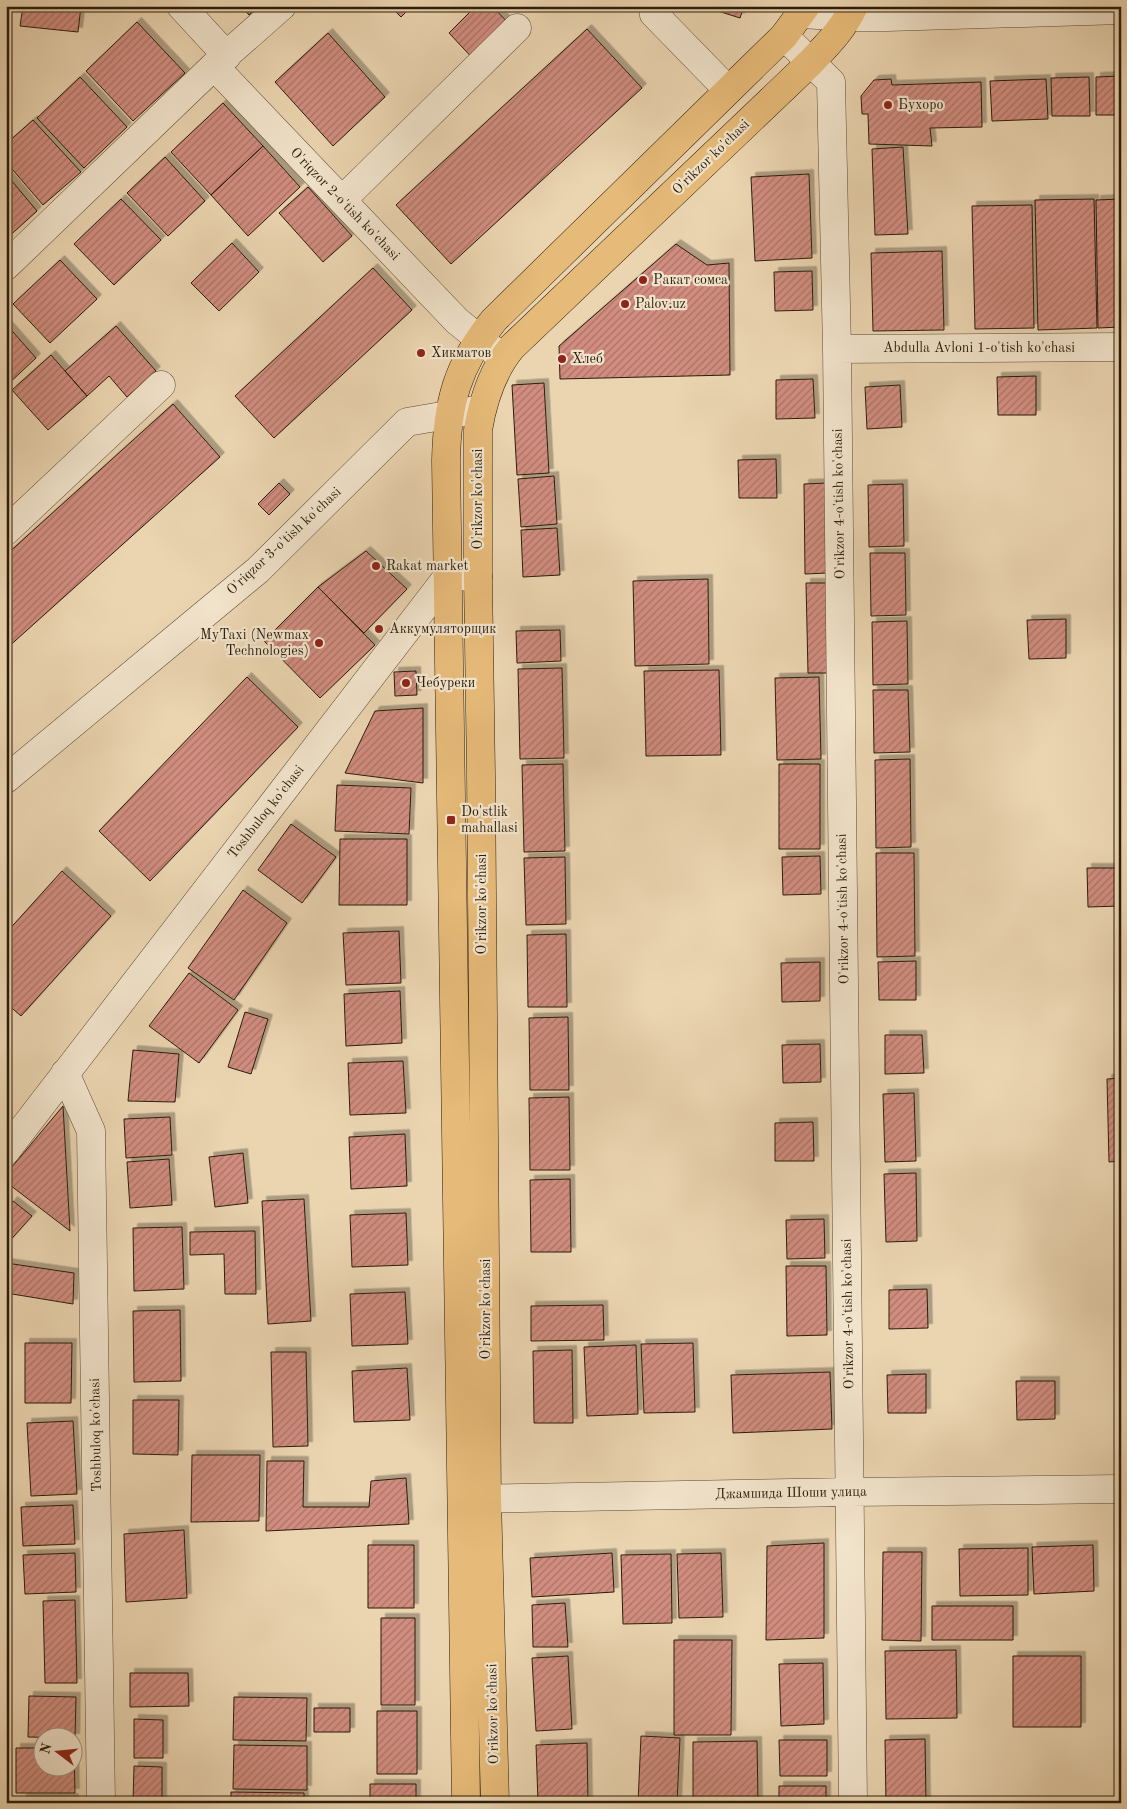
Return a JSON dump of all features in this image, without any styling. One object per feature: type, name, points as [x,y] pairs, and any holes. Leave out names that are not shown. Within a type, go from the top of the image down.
[{"type":"main road","name":"O'rikzor ko'chasi","points":[[495,1803],[474,1499],[448,576],[446,461],[449,415],[461,371],[478,339],[494,320],[784,36],[804,10]]},
{"type":"main road","name":"O'rikzor ko'chasi","points":[[466,1803],[474,1499],[482,784],[478,577],[478,430],[482,409],[488,387],[503,358],[512,347],[811,62],[831,41],[852,12]]},
{"type":"street","name":"O'riqzor 2-o'tish ko'chasi","points":[[181,6],[220,61],[342,200],[457,321],[503,358]]},
{"type":"street","points":[[6,266],[220,61],[282,6]]},
{"type":"street","points":[[656,6],[654,14],[728,90]]},
{"type":"street","points":[[804,10],[852,12],[1121,10]]},
{"type":"street","points":[[342,200],[517,28]]},
{"type":"street","name":"O'rikzor 4-o'tish ko'chasi","points":[[784,36],[831,82],[837,349],[853,1803]]},
{"type":"street","name":"Abdulla Avloni 1-o'tish ko'chasi","points":[[837,349],[1121,347]]},
{"type":"street","points":[[6,531],[161,385]]},
{"type":"street","name":"O'riqzor 3-o'tish ko'chasi","points":[[9,772],[258,570],[407,422],[482,409]]},
{"type":"street","points":[[448,576],[478,577]]},
{"type":"street","name":"Toshbuloq ko'chasi","points":[[6,1151],[448,576]]},
{"type":"street","name":"Toshbuloq ko'chasi","points":[[66,1073],[91,1130],[101,1803]]},
{"type":"street","name":"Джамшида Шоши улица","points":[[474,1499],[1121,1489]]},
{"type":"building","points":[[23,6],[81,6],[78,32],[20,26]]},
{"type":"building","points":[[241,6],[259,6],[249,15]]},
{"type":"building","points":[[390,6],[412,6],[401,17]]},
{"type":"building","points":[[476,6],[492,6],[514,29],[478,64],[449,33]]},
{"type":"building","points":[[702,6],[744,6],[740,18]]},
{"type":"building","points":[[137,22],[185,73],[133,121],[86,71]]},
{"type":"building","points":[[587,29],[642,88],[451,264],[396,205]]},
{"type":"building","points":[[328,33],[385,97],[333,146],[275,82]]},
{"type":"building","points":[[1121,76],[1121,115],[1096,115],[1096,77]]},
{"type":"building","points":[[80,77],[127,127],[84,168],[37,118]]},
{"type":"building","points":[[1089,77],[1090,116],[1052,116],[1051,78]]},
{"type":"building","points":[[891,79],[892,85],[981,82],[982,127],[930,128],[932,146],[869,144],[868,114],[862,114],[861,96],[874,80]]},
{"type":"building","points":[[1046,79],[1048,119],[992,121],[990,81]]},
{"type":"building","points":[[223,103],[263,146],[211,195],[171,152]]},
{"type":"building","points":[[33,120],[81,172],[43,205],[6,162],[6,144]]},
{"type":"building","points":[[263,146],[300,187],[248,236],[211,195]]},
{"type":"building","points":[[903,147],[908,234],[875,235],[872,149]]},
{"type":"building","points":[[165,157],[205,201],[168,236],[127,193]]},
{"type":"building","points":[[6,174],[37,211],[6,239]]},
{"type":"building","points":[[809,174],[812,258],[755,261],[751,177]]},
{"type":"building","points":[[308,187],[352,236],[323,262],[279,213]]},
{"type":"building","points":[[121,199],[161,240],[114,285],[74,244]]},
{"type":"building","points":[[1094,199],[1097,328],[1038,330],[1035,200]]},
{"type":"building","points":[[1121,199],[1121,327],[1098,328],[1096,200]]},
{"type":"building","points":[[1032,205],[1034,328],[975,329],[972,206]]},
{"type":"building","points":[[232,243],[259,272],[219,311],[191,283]]},
{"type":"building","points":[[676,244],[707,265],[729,263],[730,375],[560,379],[559,346]]},
{"type":"building","points":[[942,251],[944,330],[873,331],[871,253]]},
{"type":"building","points":[[60,260],[97,299],[50,343],[13,304]]},
{"type":"building","points":[[373,268],[412,310],[274,438],[235,396]]},
{"type":"building","points":[[812,271],[813,310],[775,311],[774,272]]},
{"type":"building","points":[[6,324],[36,358],[6,386]]},
{"type":"building","points":[[116,326],[156,371],[127,397],[109,376],[87,396],[65,371]]},
{"type":"building","points":[[51,355],[87,396],[48,430],[12,390]]},
{"type":"building","points":[[1036,376],[1036,415],[998,415],[997,377]]},
{"type":"building","points":[[813,379],[815,418],[776,419],[776,380]]},
{"type":"building","points":[[544,383],[549,473],[517,475],[512,385]]},
{"type":"building","points":[[900,385],[902,427],[867,429],[865,387]]},
{"type":"building","points":[[173,404],[220,457],[6,649],[6,555]]},
{"type":"building","points":[[776,459],[777,498],[739,498],[738,460]]},
{"type":"building","points":[[554,476],[557,524],[521,527],[518,479]]},
{"type":"building","points":[[279,483],[290,494],[269,515],[258,504]]},
{"type":"building","points":[[827,483],[828,573],[805,574],[804,484]]},
{"type":"building","points":[[903,484],[904,546],[869,547],[868,485]]},
{"type":"building","points":[[557,528],[560,575],[523,577],[521,530]]},
{"type":"building","points":[[366,551],[407,589],[364,633],[318,587]]},
{"type":"building","points":[[870,553],[905,553],[906,615],[871,616]]},
{"type":"building","points":[[708,579],[709,664],[635,666],[633,581]]},
{"type":"building","points":[[806,583],[829,583],[831,673],[808,673]]},
{"type":"building","points":[[318,587],[375,645],[320,698],[264,641]]},
{"type":"building","points":[[1066,619],[1066,658],[1029,659],[1027,620]]},
{"type":"building","points":[[907,621],[908,684],[873,685],[872,622]]},
{"type":"building","points":[[560,630],[561,661],[517,663],[516,631]]},
{"type":"building","points":[[562,668],[564,758],[520,759],[518,669]]},
{"type":"building","points":[[719,670],[721,755],[646,756],[644,671]]},
{"type":"building","name":"Чебуреки","points":[[416,671],[417,695],[395,696],[394,672]]},
{"type":"building","points":[[247,677],[298,727],[150,881],[99,831]]},
{"type":"building","points":[[819,677],[821,759],[777,760],[775,678]]},
{"type":"building","points":[[873,690],[908,690],[910,752],[874,753]]},
{"type":"building","points":[[423,708],[423,783],[345,773],[375,711]]},
{"type":"building","points":[[910,759],[911,847],[876,848],[875,760]]},
{"type":"building","points":[[563,764],[565,851],[524,852],[522,765]]},
{"type":"building","points":[[779,764],[820,764],[820,849],[779,849]]},
{"type":"building","points":[[337,785],[411,788],[409,834],[335,831]]},
{"type":"building","points":[[291,824],[336,857],[302,903],[258,870]]},
{"type":"building","points":[[340,839],[407,839],[407,905],[339,905]]},
{"type":"building","points":[[876,853],[914,853],[915,956],[877,957]]},
{"type":"building","points":[[820,856],[821,894],[783,895],[782,857]]},
{"type":"building","points":[[565,857],[566,924],[526,925],[524,858]]},
{"type":"building","points":[[1087,868],[1121,868],[1121,906],[1088,907]]},
{"type":"building","points":[[62,871],[111,916],[21,1016],[6,1003],[6,933]]},
{"type":"building","points":[[243,890],[287,923],[234,1000],[188,968]]},
{"type":"building","points":[[399,931],[401,983],[346,985],[343,933]]},
{"type":"building","points":[[566,934],[567,1007],[528,1007],[527,935]]},
{"type":"building","points":[[916,961],[916,1000],[879,1000],[878,962]]},
{"type":"building","points":[[820,962],[820,1001],[782,1002],[781,963]]},
{"type":"building","points":[[189,973],[238,1010],[199,1063],[149,1026]]},
{"type":"building","points":[[400,991],[402,1043],[346,1046],[344,994]]},
{"type":"building","points":[[245,1012],[268,1019],[251,1074],[228,1067]]},
{"type":"building","points":[[568,1017],[569,1090],[530,1090],[529,1018]]},
{"type":"building","points":[[885,1035],[922,1035],[924,1073],[885,1074]]},
{"type":"building","points":[[820,1044],[821,1082],[783,1083],[782,1045]]},
{"type":"building","points":[[133,1050],[179,1054],[175,1102],[128,1101]]},
{"type":"building","points":[[403,1061],[406,1113],[350,1115],[348,1063]]},
{"type":"building","points":[[1121,1078],[1121,1161],[1109,1162],[1107,1079]]},
{"type":"building","points":[[914,1093],[916,1161],[885,1162],[883,1094]]},
{"type":"building","points":[[569,1097],[570,1170],[530,1170],[529,1098]]},
{"type":"building","points":[[63,1106],[70,1231],[6,1182],[6,1174]]},
{"type":"building","points":[[170,1117],[172,1155],[126,1158],[124,1119]]},
{"type":"building","points":[[813,1122],[814,1161],[775,1161],[775,1123]]},
{"type":"building","points":[[405,1134],[407,1186],[351,1189],[349,1137]]},
{"type":"building","points":[[243,1153],[248,1203],[215,1207],[209,1157]]},
{"type":"building","points":[[169,1159],[172,1205],[130,1208],[127,1162]]},
{"type":"building","points":[[916,1173],[917,1241],[886,1242],[884,1174]]},
{"type":"building","points":[[570,1179],[571,1252],[531,1252],[530,1180]]},
{"type":"building","points":[[304,1199],[311,1321],[268,1324],[262,1201]]},
{"type":"building","points":[[13,1201],[32,1216],[6,1245],[6,1210]]},
{"type":"building","points":[[406,1213],[408,1265],[352,1267],[350,1215]]},
{"type":"building","points":[[824,1219],[825,1258],[787,1259],[786,1220]]},
{"type":"building","points":[[182,1227],[184,1289],[134,1291],[133,1228]]},
{"type":"building","points":[[255,1231],[256,1294],[225,1294],[224,1254],[190,1255],[190,1232]]},
{"type":"building","points":[[6,1263],[74,1273],[73,1304],[6,1293]]},
{"type":"building","points":[[786,1266],[826,1266],[827,1335],[787,1336]]},
{"type":"building","points":[[927,1289],[928,1328],[889,1329],[889,1290]]},
{"type":"building","points":[[405,1292],[408,1344],[352,1346],[350,1294]]},
{"type":"building","points":[[603,1305],[604,1340],[531,1341],[531,1306]]},
{"type":"building","points":[[180,1310],[181,1381],[134,1382],[133,1311]]},
{"type":"building","points":[[25,1343],[72,1343],[71,1403],[25,1403]]},
{"type":"building","points":[[693,1343],[695,1412],[644,1413],[641,1344]]},
{"type":"building","points":[[636,1345],[638,1414],[587,1416],[584,1347]]},
{"type":"building","points":[[572,1350],[573,1423],[534,1423],[533,1351]]},
{"type":"building","points":[[271,1352],[306,1352],[308,1446],[273,1447]]},
{"type":"building","points":[[407,1368],[410,1420],[354,1422],[352,1371]]},
{"type":"building","points":[[830,1372],[832,1429],[733,1433],[731,1375]]},
{"type":"building","points":[[926,1374],[926,1413],[888,1413],[887,1375]]},
{"type":"building","points":[[1016,1381],[1055,1381],[1055,1419],[1017,1420]]},
{"type":"building","points":[[133,1400],[179,1400],[178,1455],[133,1454]]},
{"type":"building","points":[[73,1421],[77,1494],[31,1496],[27,1423]]},
{"type":"building","points":[[192,1455],[260,1455],[259,1521],[191,1522]]},
{"type":"building","points":[[267,1461],[304,1461],[303,1507],[369,1507],[371,1481],[406,1478],[409,1524],[266,1531]]},
{"type":"building","points":[[73,1505],[75,1544],[23,1546],[21,1507]]},
{"type":"building","points":[[184,1530],[187,1598],[126,1602],[124,1534]]},
{"type":"building","points":[[824,1543],[824,1638],[766,1640],[767,1546]]},
{"type":"building","points":[[368,1545],[414,1545],[414,1608],[368,1608]]},
{"type":"building","points":[[1093,1545],[1094,1591],[1034,1594],[1032,1547]]},
{"type":"building","points":[[1028,1548],[1028,1595],[960,1596],[959,1549]]},
{"type":"building","points":[[883,1552],[922,1552],[921,1641],[882,1640]]},
{"type":"building","points":[[75,1553],[76,1592],[25,1594],[23,1555]]},
{"type":"building","points":[[612,1553],[614,1592],[532,1597],[530,1558]]},
{"type":"building","points":[[721,1553],[723,1617],[679,1618],[677,1554]]},
{"type":"building","points":[[671,1554],[672,1623],[623,1624],[621,1555]]},
{"type":"building","points":[[75,1600],[77,1683],[45,1683],[43,1601]]},
{"type":"building","points":[[565,1603],[568,1647],[533,1647],[532,1605]]},
{"type":"building","points":[[932,1606],[1013,1606],[1013,1640],[932,1640]]},
{"type":"building","points":[[381,1618],[415,1618],[415,1705],[381,1705]]},
{"type":"building","points":[[674,1640],[732,1640],[731,1735],[674,1735]]},
{"type":"building","points":[[956,1650],[957,1718],[886,1719],[885,1651]]},
{"type":"building","points":[[568,1656],[572,1729],[536,1731],[532,1658]]},
{"type":"building","points":[[1013,1656],[1081,1656],[1081,1727],[1013,1727]]},
{"type":"building","points":[[823,1663],[824,1724],[781,1726],[779,1664]]},
{"type":"building","points":[[130,1673],[188,1673],[189,1706],[130,1707]]},
{"type":"building","points":[[29,1696],[76,1697],[75,1726],[32,1726],[32,1737],[28,1737]]},
{"type":"building","points":[[234,1697],[307,1698],[306,1741],[233,1740]]},
{"type":"building","points":[[314,1708],[350,1708],[350,1732],[314,1732]]},
{"type":"building","points":[[377,1711],[417,1711],[417,1774],[377,1774]]},
{"type":"building","points":[[134,1719],[163,1720],[163,1758],[134,1758]]},
{"type":"building","points":[[641,1736],[680,1738],[677,1803],[638,1803]]},
{"type":"building","points":[[925,1739],[926,1803],[886,1803],[885,1740]]},
{"type":"building","points":[[779,1740],[827,1740],[827,1776],[780,1776]]},
{"type":"building","points":[[757,1741],[758,1803],[693,1803],[693,1742]]},
{"type":"building","points":[[587,1743],[588,1801],[538,1802],[536,1745]]},
{"type":"building","points":[[234,1745],[307,1746],[307,1790],[233,1789]]},
{"type":"building","points":[[16,1748],[32,1748],[32,1776],[75,1776],[75,1793],[16,1793]]},
{"type":"building","points":[[134,1766],[162,1767],[162,1803],[133,1803]]},
{"type":"building","points":[[370,1784],[416,1784],[416,1803],[370,1803]]},
{"type":"building","points":[[779,1786],[826,1786],[826,1803],[779,1803]]},
{"type":"building","points":[[231,1792],[304,1793],[304,1803],[231,1803]]},
{"type":"building","points":[[22,1798],[74,1798],[74,1803],[22,1803]]},
{"type":"place","name":"Бухоро","points":[[888,105]]},
{"type":"place","name":"Ракат сомса","points":[[643,280]]},
{"type":"place","name":"Palov.uz","points":[[625,304]]},
{"type":"place","name":"Хикматов","points":[[421,353]]},
{"type":"place","name":"Хлеб","points":[[562,359]]},
{"type":"place","name":"Rakat market","points":[[376,566]]},
{"type":"place","name":"Аккумуляторщик","points":[[379,629]]},
{"type":"place","name":"MyTaxi (Newmax Technologies)","points":[[319,643]]},
{"type":"place","name":"Чебуреки","points":[[406,683]]},
{"type":"place","name":"Do'stlik mahallasi","points":[[451,820]]}]
